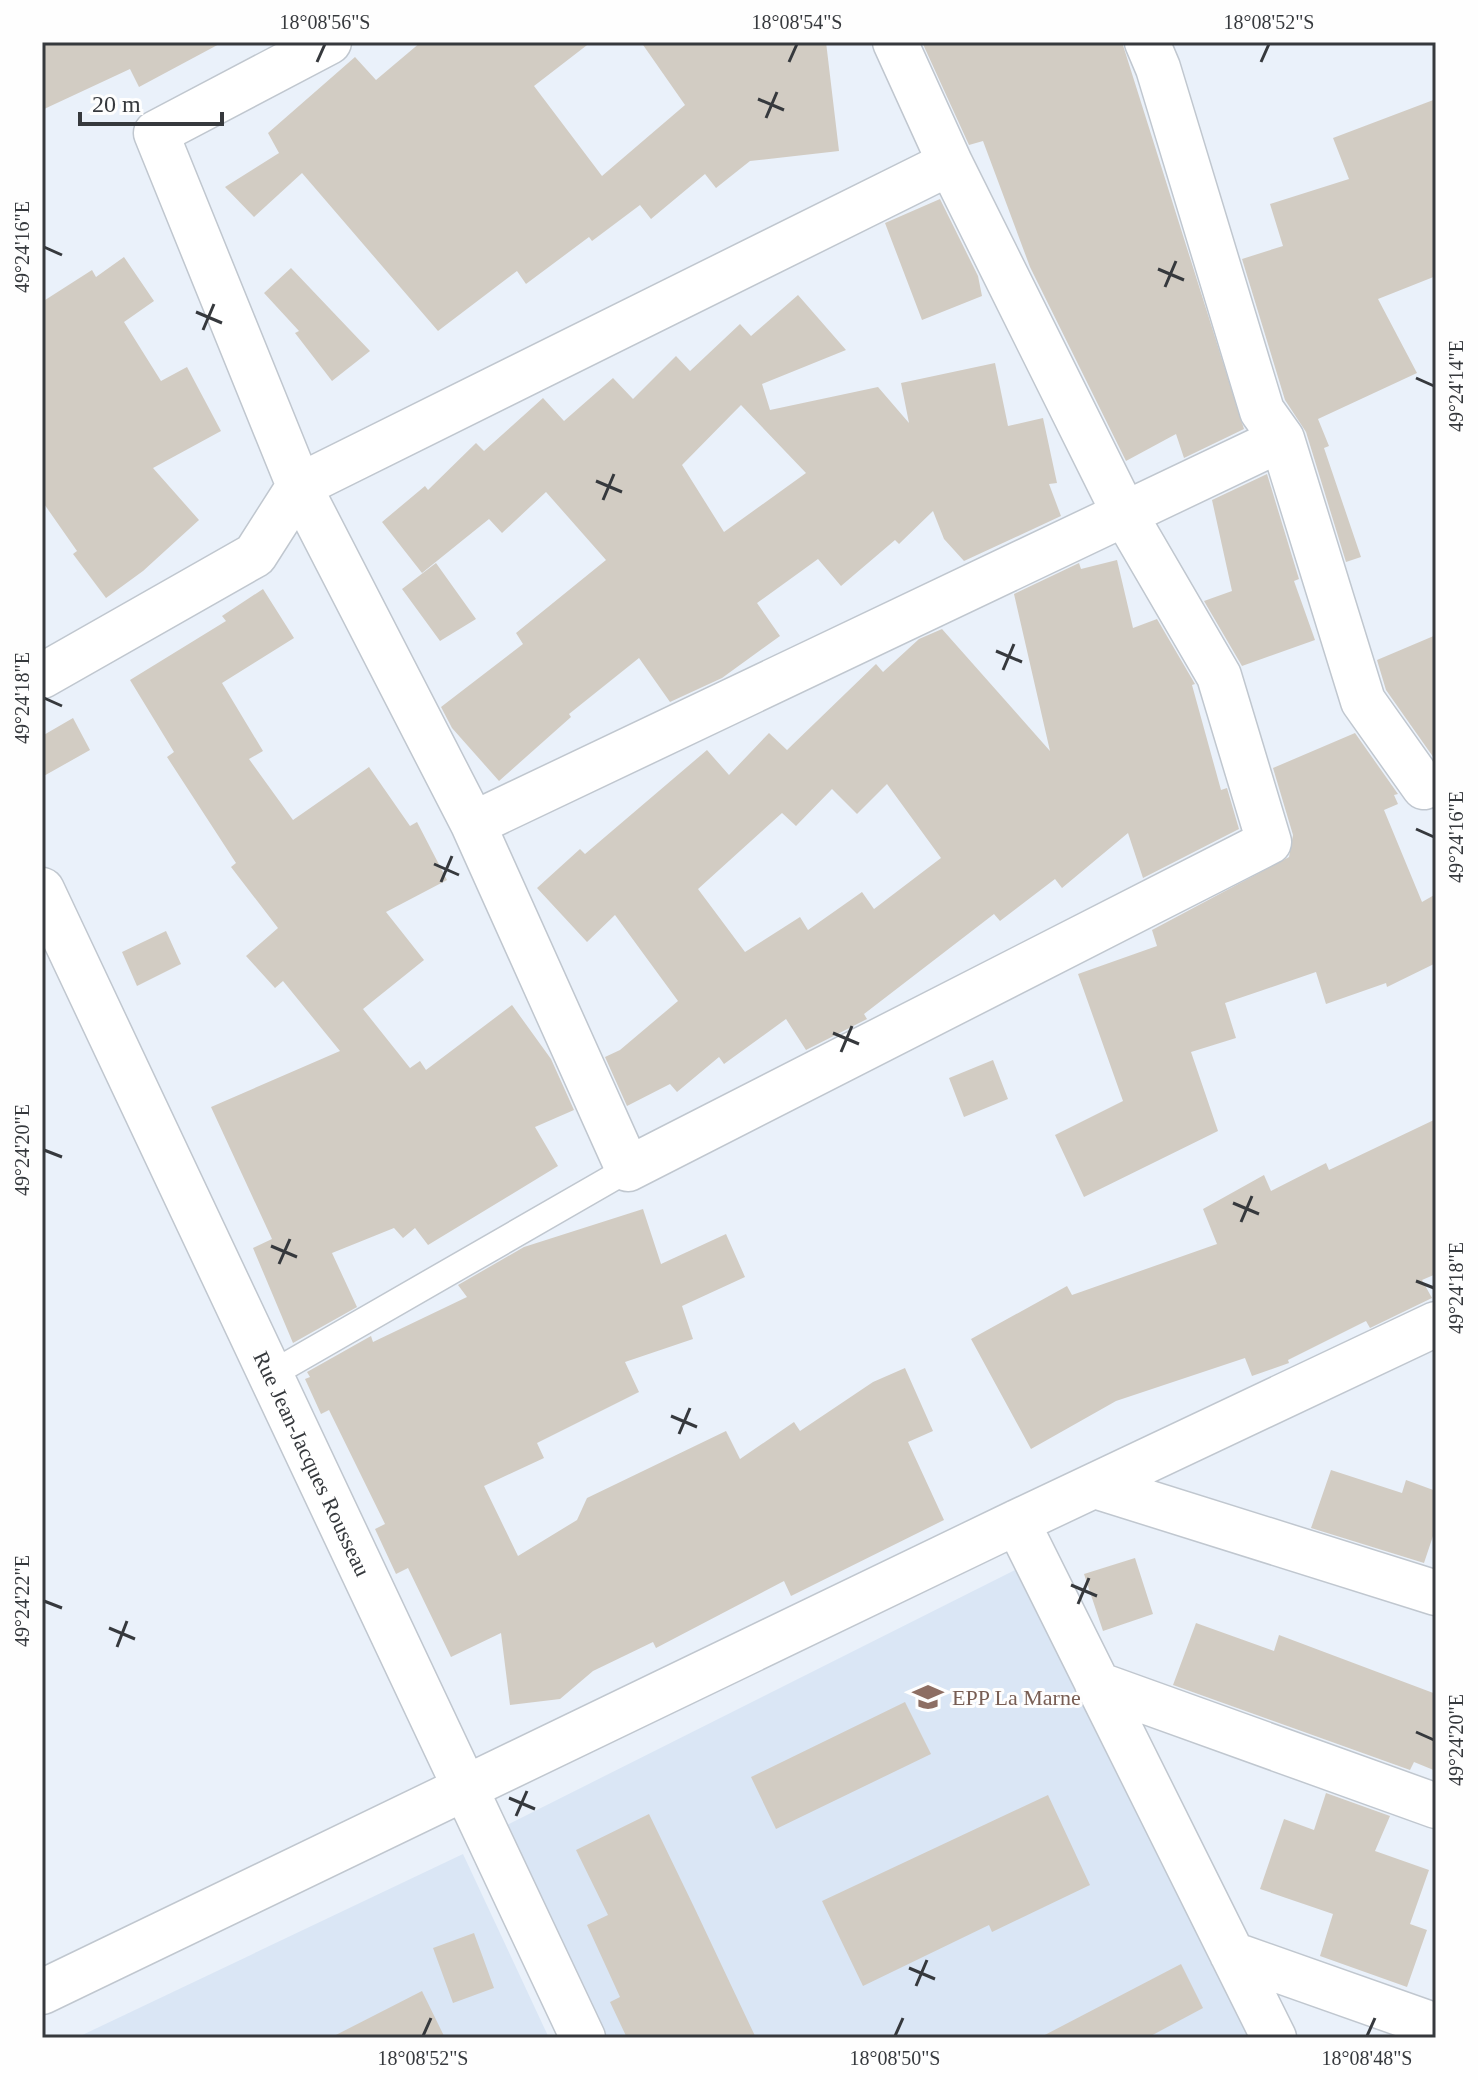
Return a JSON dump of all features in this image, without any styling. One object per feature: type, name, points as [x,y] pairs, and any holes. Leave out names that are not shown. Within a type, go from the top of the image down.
[{"type":"street","points":[[329,42],[156,133],[299,486],[473,824],[628,1169],[1269,842],[1219,676],[1124,513],[950,163],[895,42]]},
{"type":"street","points":[[1147,42],[1158,68],[1262,411],[1282,439],[1363,701],[1424,787]]},
{"type":"street","points":[[42,676],[255,555],[299,486],[950,163]]},
{"type":"street","points":[[473,824],[1282,439]]},
{"type":"street","name":"Rue Jean-Jacques Rousseau","points":[[42,890],[583,2038]]},
{"type":"street","points":[[42,1992],[1017,1522],[1436,1324]]},
{"type":"street","points":[[1095,1486],[1436,1593]]},
{"type":"street","points":[[1017,1522],[1274,2038]]},
{"type":"street","points":[[1097,1684],[1436,1806]]},
{"type":"street","points":[[1232,1954],[1436,2026]]},
{"type":"lane","points":[[270,1375],[628,1169]]},
{"type":"shaded area","name":"EPP La Marne","points":[[1027,1564],[1261,2038],[601,2038],[499,1829]]},
{"type":"shaded area","points":[[463,1854],[549,2038],[76,2038]]},
{"type":"building","points":[[42,42],[223,42],[139,87],[130,69],[42,110]]},
{"type":"building","points":[[421,42],[591,42],[534,86],[602,176],[685,105],[641,42],[826,42],[839,151],[750,161],[716,188],[705,174],[651,219],[640,205],[592,241],[589,237],[526,284],[517,271],[438,331],[302,173],[254,217],[225,187],[279,153],[268,133],[355,57],[376,80]]},
{"type":"building","points":[[922,42],[1122,42],[1244,429],[1184,458],[1176,434],[1126,461],[1030,267],[983,141],[969,145]]},
{"type":"building","points":[[1436,99],[1436,276],[1378,299],[1417,373],[1318,419],[1329,446],[1324,448],[1361,557],[1346,562],[1306,432],[1285,400],[1242,259],[1283,246],[1270,204],[1349,179],[1333,138]]},
{"type":"building","points":[[940,199],[978,276],[982,296],[922,320],[885,223]]},
{"type":"building","points":[[124,257],[154,301],[124,322],[161,381],[187,367],[221,431],[153,468],[199,520],[143,571],[106,598],[73,554],[77,551],[42,501],[42,302],[92,270],[96,277]]},
{"type":"building","points":[[291,268],[370,351],[332,381],[295,333],[299,331],[264,293]]},
{"type":"building","points":[[798,295],[846,350],[762,384],[770,410],[878,387],[909,423],[901,383],[995,363],[1008,426],[1043,418],[1057,483],[1049,484],[1061,516],[964,561],[944,539],[933,511],[899,544],[895,540],[841,586],[818,559],[757,603],[780,636],[722,678],[670,702],[639,658],[569,714],[571,717],[499,781],[452,728],[441,707],[523,644],[516,633],[606,560],[546,492],[502,533],[489,519],[422,573],[382,522],[425,486],[428,490],[476,443],[484,451],[543,398],[564,421],[613,378],[633,399],[676,356],[690,371],[740,324],[751,336]],"holes":[[[741,405],[806,473],[724,532],[682,465]]]},
{"type":"building","points":[[1267,474],[1299,579],[1294,581],[1315,640],[1242,666],[1204,601],[1232,591],[1212,500]]},
{"type":"building","points":[[1117,560],[1133,628],[1157,619],[1195,684],[1192,685],[1221,790],[1227,788],[1239,829],[1143,878],[1128,833],[1062,888],[1055,879],[1000,921],[994,914],[864,1014],[867,1019],[806,1050],[786,1019],[724,1064],[719,1057],[677,1092],[670,1084],[627,1106],[605,1057],[620,1050],[678,1001],[615,915],[587,942],[537,888],[580,849],[585,854],[707,750],[729,775],[769,733],[787,750],[876,664],[883,672],[919,639],[942,629],[1050,751],[1014,594],[1079,563],[1081,569]],"holes":[[[887,784],[941,858],[874,909],[862,892],[808,930],[800,917],[745,952],[698,889],[782,813],[796,826],[832,789],[857,814]]]},
{"type":"building","points":[[436,563],[476,619],[440,641],[402,589]]},
{"type":"building","points":[[263,589],[294,638],[222,683],[263,751],[249,759],[293,820],[369,767],[410,826],[417,822],[447,880],[386,912],[424,960],[363,1009],[410,1068],[420,1061],[426,1070],[512,1005],[551,1059],[574,1110],[535,1127],[558,1166],[428,1245],[415,1228],[403,1238],[394,1228],[332,1253],[357,1307],[293,1343],[253,1248],[272,1239],[211,1107],[340,1051],[283,981],[275,988],[246,956],[278,928],[231,867],[236,863],[167,757],[174,752],[130,680],[226,621],[222,616]]},
{"type":"building","points":[[1436,635],[1436,761],[1386,690],[1377,660]]},
{"type":"building","points":[[73,718],[90,750],[42,777],[42,736]]},
{"type":"building","points":[[1355,733],[1398,794],[1394,795],[1398,804],[1384,810],[1422,902],[1436,894],[1436,963],[1387,987],[1386,983],[1326,1004],[1316,972],[1225,1003],[1236,1038],[1191,1052],[1218,1131],[1084,1197],[1055,1135],[1123,1101],[1078,974],[1157,946],[1152,930],[1289,857],[1293,835],[1273,768]]},
{"type":"building","points":[[166,931],[181,964],[137,986],[122,952]]},
{"type":"building","points":[[993,1060],[1008,1099],[964,1117],[949,1078]]},
{"type":"building","points":[[1436,1119],[1436,1274],[1422,1280],[1432,1298],[1370,1328],[1366,1321],[1288,1360],[1289,1363],[1252,1376],[1245,1358],[1116,1401],[1031,1449],[971,1339],[1067,1286],[1072,1295],[1217,1244],[1203,1209],[1264,1175],[1271,1191],[1326,1163],[1329,1170]]},
{"type":"building","points":[[643,1209],[661,1264],[726,1234],[745,1277],[682,1306],[693,1339],[625,1362],[639,1392],[537,1443],[544,1458],[484,1486],[518,1556],[577,1520],[587,1498],[726,1431],[740,1459],[794,1422],[800,1431],[873,1382],[905,1368],[933,1431],[908,1442],[944,1520],[791,1596],[784,1581],[656,1648],[653,1642],[593,1671],[560,1699],[510,1705],[501,1633],[451,1657],[408,1568],[396,1574],[375,1529],[385,1524],[329,1410],[321,1414],[305,1379],[310,1377],[307,1372],[371,1336],[373,1342],[467,1297],[458,1285],[524,1247]]},
{"type":"building","points":[[1331,1470],[1402,1493],[1406,1480],[1436,1491],[1436,1527],[1424,1563],[1311,1528]]},
{"type":"building","points":[[1135,1558],[1153,1614],[1103,1631],[1084,1574]]},
{"type":"building","points":[[1196,1623],[1274,1651],[1279,1635],[1436,1694],[1436,1771],[1414,1762],[1410,1770],[1173,1685]]},
{"type":"building","points":[[905,1702],[931,1754],[776,1829],[751,1777]]},
{"type":"building","points":[[1326,1793],[1390,1816],[1375,1851],[1429,1870],[1410,1924],[1427,1930],[1407,1987],[1320,1956],[1333,1914],[1260,1889],[1284,1819],[1314,1830]]},
{"type":"building","points":[[1048,1795],[1090,1885],[992,1932],[989,1925],[863,1986],[822,1901]]},
{"type":"building","points":[[649,1814],[756,2038],[627,2038],[610,2002],[620,1997],[587,1925],[608,1915],[576,1850]]},
{"type":"building","points":[[474,1933],[494,1988],[453,2003],[433,1948]]},
{"type":"building","points":[[1181,1964],[1203,2008],[1147,2038],[1039,2038]]},
{"type":"building","points":[[422,1991],[445,2038],[330,2038]]},
{"type":"place","name":"EPP La Marne","points":[[928,1697]]}]
